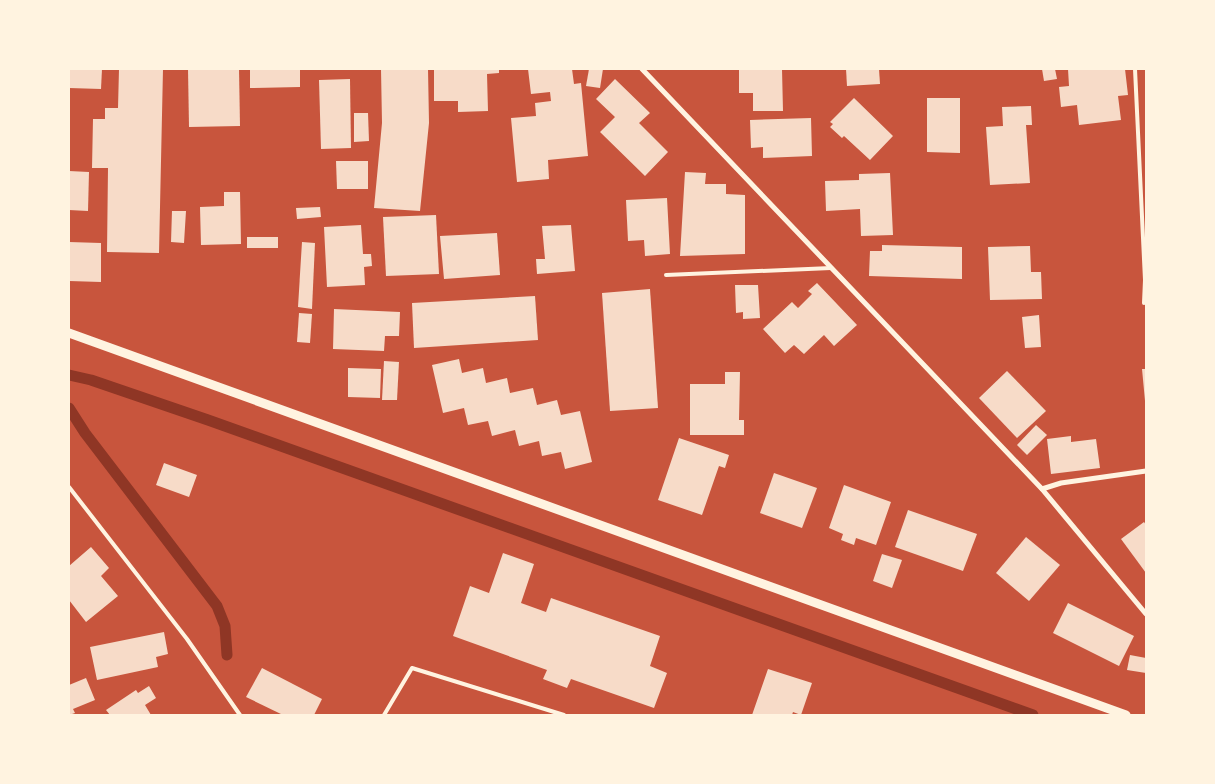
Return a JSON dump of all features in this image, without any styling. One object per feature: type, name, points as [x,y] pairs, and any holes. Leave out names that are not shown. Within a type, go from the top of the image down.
[{"type":"street","points":[[642,69],[1042,489],[1146,614]]},
{"type":"street","points":[[69,333],[1126,715]]},
{"type":"street","points":[[1042,489],[1061,483],[1146,472]]},
{"type":"lane","points":[[1135,69],[1145,280],[1144,303]]},
{"type":"lane","points":[[666,275],[833,268]]},
{"type":"lane","points":[[69,487],[187,639],[240,715]]},
{"type":"lane","points":[[384,715],[412,668],[564,715]]},
{"type":"building","points":[[69,69],[102,69],[101,89],[69,88]]},
{"type":"building","points":[[119,69],[163,69],[159,253],[107,252],[108,168],[92,168],[93,119],[105,119],[105,108],[118,108]]},
{"type":"building","points":[[188,69],[239,69],[240,126],[189,127]]},
{"type":"building","points":[[250,69],[300,69],[300,87],[250,88]]},
{"type":"building","points":[[381,69],[428,69],[429,123],[420,211],[374,208],[382,123]]},
{"type":"building","points":[[434,69],[499,69],[499,73],[487,74],[488,111],[458,112],[458,101],[434,101]]},
{"type":"building","points":[[528,69],[572,69],[574,84],[581,83],[588,156],[548,160],[549,179],[517,182],[511,118],[536,116],[535,103],[551,101],[550,92],[531,94]]},
{"type":"building","points":[[589,69],[603,69],[600,88],[586,86]]},
{"type":"building","points":[[739,69],[782,69],[783,111],[753,111],[753,93],[739,93]]},
{"type":"building","points":[[846,69],[879,69],[880,84],[847,86]]},
{"type":"building","points":[[1042,69],[1055,69],[1057,79],[1044,81]]},
{"type":"building","points":[[1068,69],[1125,69],[1128,95],[1118,96],[1121,120],[1079,125],[1077,105],[1061,107],[1059,87],[1069,86]]},
{"type":"building","points":[[350,79],[351,148],[321,149],[319,80]]},
{"type":"building","points":[[615,79],[650,113],[639,123],[668,152],[645,176],[600,132],[615,117],[596,99]]},
{"type":"building","points":[[854,98],[893,136],[870,160],[844,136],[842,138],[830,127],[833,124],[830,122]]},
{"type":"building","points":[[927,98],[960,98],[960,153],[927,152]]},
{"type":"building","points":[[1031,106],[1032,125],[1026,125],[1030,183],[990,185],[986,127],[1003,126],[1002,107]]},
{"type":"building","points":[[354,113],[368,113],[369,141],[354,142]]},
{"type":"building","points":[[811,118],[812,156],[763,158],[763,147],[751,148],[750,120]]},
{"type":"building","points":[[336,161],[368,161],[368,189],[337,189]]},
{"type":"building","points":[[69,171],[89,172],[88,211],[69,210]]},
{"type":"building","points":[[685,172],[706,173],[705,184],[726,184],[726,194],[745,195],[745,254],[680,256]]},
{"type":"building","points":[[890,173],[893,235],[861,236],[860,209],[826,211],[825,181],[859,180],[859,174]]},
{"type":"building","points":[[224,192],[240,192],[241,244],[201,245],[200,207],[224,206]]},
{"type":"building","points":[[667,198],[670,254],[645,256],[644,240],[628,241],[626,200]]},
{"type":"building","points":[[320,207],[321,217],[297,219],[296,208]]},
{"type":"building","points":[[172,211],[186,211],[184,243],[171,242]]},
{"type":"building","points":[[436,215],[439,274],[386,276],[383,217]]},
{"type":"building","points":[[361,225],[363,254],[371,254],[372,266],[364,267],[365,285],[327,287],[324,227]]},
{"type":"building","points":[[571,225],[575,271],[537,274],[536,259],[545,259],[542,226]]},
{"type":"building","points":[[497,233],[500,275],[444,279],[440,236]]},
{"type":"building","points":[[247,237],[278,237],[278,248],[247,248]]},
{"type":"building","points":[[69,242],[101,243],[101,282],[69,281]]},
{"type":"building","points":[[302,242],[315,243],[312,309],[298,307]]},
{"type":"building","points":[[882,245],[962,247],[962,279],[869,276],[870,251],[882,251]]},
{"type":"building","points":[[1030,246],[1031,272],[1041,272],[1042,299],[990,300],[988,247]]},
{"type":"building","points":[[817,283],[857,325],[834,346],[824,335],[804,354],[794,345],[785,353],[763,329],[792,302],[798,308],[812,294],[808,291]]},
{"type":"building","points":[[735,285],[758,285],[760,318],[743,319],[743,312],[736,313]]},
{"type":"building","points":[[650,289],[658,408],[610,411],[602,293]]},
{"type":"building","points":[[535,296],[538,340],[414,348],[412,303]]},
{"type":"building","points":[[334,309],[400,312],[399,336],[385,336],[384,351],[333,349]]},
{"type":"building","points":[[299,313],[312,314],[310,343],[297,342]]},
{"type":"building","points":[[1039,315],[1041,347],[1025,348],[1022,317]]},
{"type":"building","points":[[459,359],[462,373],[483,368],[486,383],[507,378],[510,393],[533,388],[537,405],[557,400],[561,415],[580,411],[592,462],[565,469],[561,452],[542,456],[539,441],[519,446],[515,430],[492,436],[488,421],[468,425],[464,408],[443,413],[432,365]]},
{"type":"building","points":[[384,361],[399,362],[397,400],[382,400]]},
{"type":"building","points":[[348,368],[381,369],[380,398],[348,397]]},
{"type":"building","points":[[1142,369],[1146,369],[1146,401],[1145,401]]},
{"type":"building","points":[[1007,371],[1046,411],[1017,438],[979,398]]},
{"type":"building","points":[[725,372],[740,372],[739,420],[744,420],[744,435],[690,435],[690,384],[725,384]]},
{"type":"building","points":[[1036,425],[1047,435],[1027,455],[1017,445]]},
{"type":"building","points":[[1071,436],[1071,442],[1096,439],[1100,468],[1051,474],[1047,439]]},
{"type":"building","points":[[679,438],[729,455],[725,468],[719,466],[702,515],[658,500]]},
{"type":"building","points":[[164,463],[197,475],[189,497],[156,485]]},
{"type":"building","points":[[774,473],[817,488],[802,528],[760,513]]},
{"type":"building","points":[[844,485],[891,502],[876,545],[856,538],[854,545],[841,540],[843,534],[829,528]]},
{"type":"building","points":[[908,510],[977,534],[963,571],[895,547]]},
{"type":"building","points":[[1144,522],[1146,525],[1146,573],[1121,539]]},
{"type":"building","points":[[1026,537],[1060,565],[1029,601],[996,573]]},
{"type":"building","points":[[91,547],[109,568],[101,576],[118,596],[86,622],[69,600],[69,566]]},
{"type":"building","points":[[503,553],[534,564],[521,603],[546,612],[551,598],[660,636],[650,666],[667,673],[654,708],[571,679],[567,688],[543,679],[547,670],[453,636],[470,586],[489,593]]},
{"type":"building","points":[[882,554],[902,560],[892,588],[873,581]]},
{"type":"building","points":[[1068,603],[1134,636],[1119,666],[1053,633]]},
{"type":"building","points":[[164,632],[168,654],[156,657],[158,667],[97,680],[90,647]]},
{"type":"building","points":[[1130,655],[1146,658],[1146,673],[1127,670]]},
{"type":"building","points":[[262,668],[322,699],[314,715],[283,715],[246,697]]},
{"type":"building","points":[[768,669],[812,683],[801,715],[793,712],[792,715],[752,715]]},
{"type":"building","points":[[86,678],[95,700],[73,709],[75,713],[69,715],[69,685]]},
{"type":"building","points":[[149,686],[156,698],[145,705],[151,715],[110,715],[106,710],[136,690],[138,693]]},
{"type":"waterway","points":[[69,375],[91,380],[208,420],[1033,715]]},
{"type":"waterway","points":[[69,408],[85,433],[217,606],[225,626],[227,655]]}]
